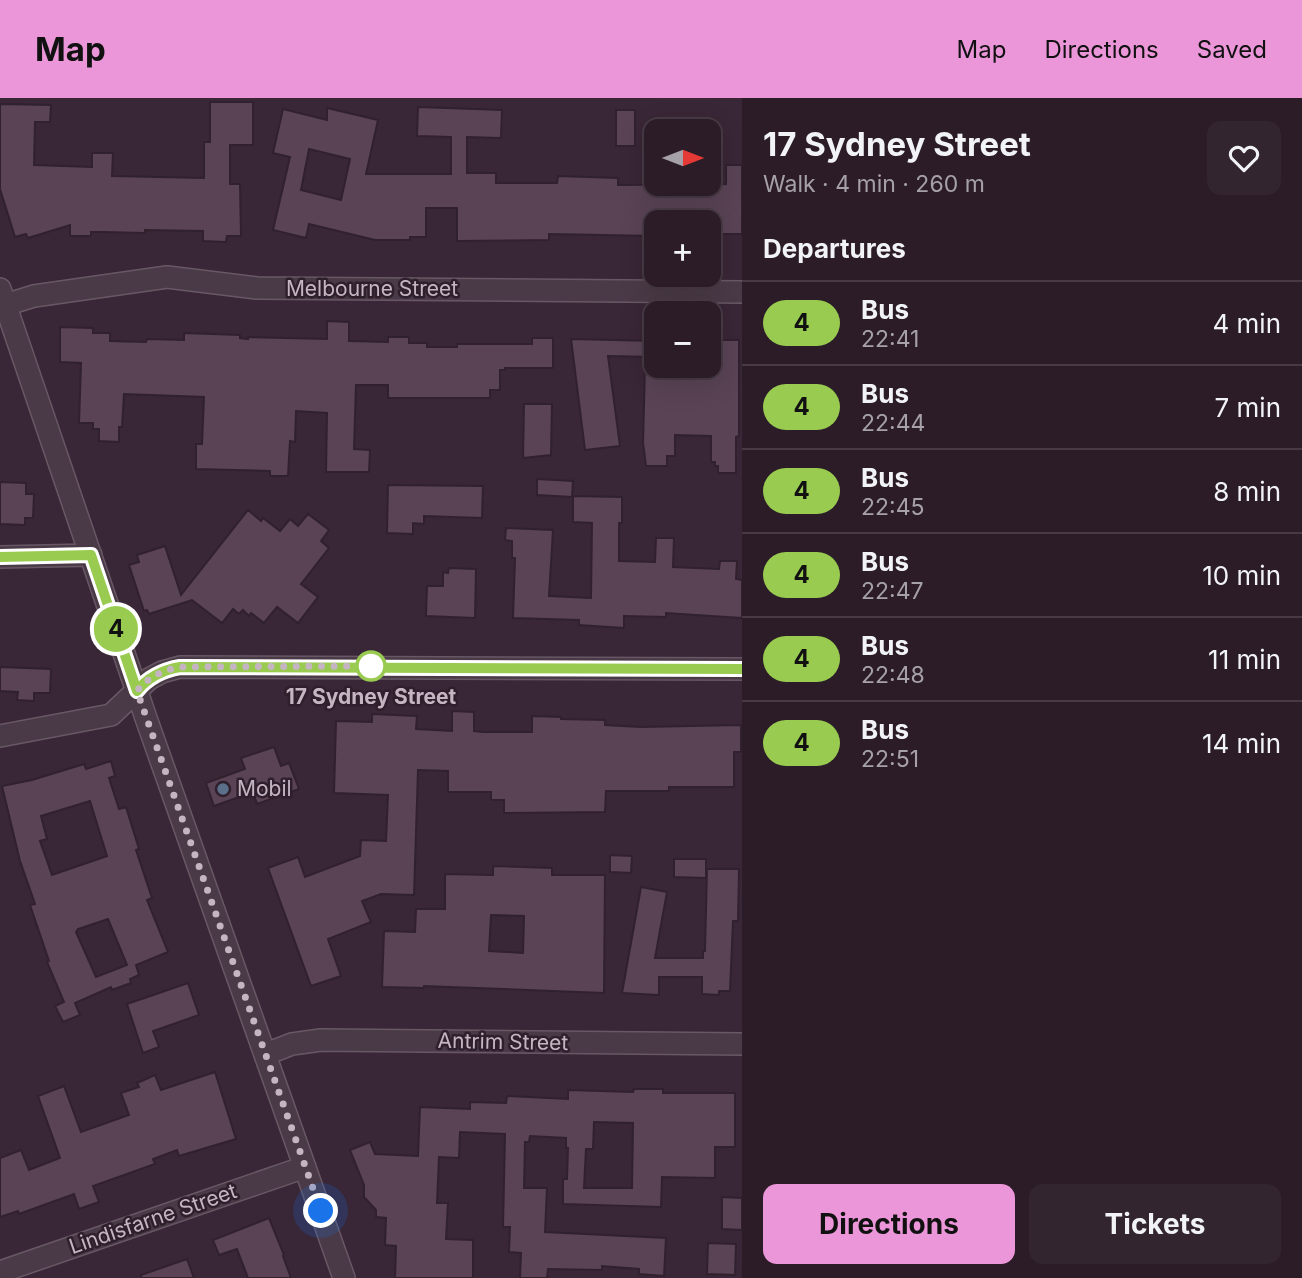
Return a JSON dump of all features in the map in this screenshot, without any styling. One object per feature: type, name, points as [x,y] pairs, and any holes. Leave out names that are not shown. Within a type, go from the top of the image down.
[{"type":"street","name":"Melbourne Street","points":[[3,297],[34,296],[167,277],[257,288],[294,289],[742,292]]},
{"type":"street","points":[[3,297],[137,691],[344,1278]]},
{"type":"street","points":[[0,557],[91,555]]},
{"type":"street","points":[[0,736],[106,717],[116,713],[142,685],[162,671],[180,667],[742,669]]},
{"type":"street","name":"Antrim Street","points":[[266,1055],[292,1044],[321,1040],[742,1044]]},
{"type":"street","name":"Lindisfarne Street","points":[[0,1272],[305,1167]]},
{"type":"building","points":[[210,102],[253,102],[253,145],[230,145],[230,184],[240,184],[241,236],[227,236],[226,242],[203,241],[203,231],[145,230],[145,233],[91,232],[91,236],[70,236],[70,225],[28,238],[26,234],[15,237],[0,189],[0,104],[51,105],[50,122],[35,122],[34,165],[92,167],[92,153],[113,153],[112,176],[204,178],[204,142],[210,142]]},
{"type":"building","points":[[418,107],[502,110],[501,138],[467,137],[467,173],[496,173],[496,183],[557,183],[558,176],[618,178],[618,185],[644,185],[644,196],[721,196],[721,184],[726,184],[726,165],[742,165],[742,234],[721,234],[721,210],[644,210],[644,236],[549,234],[549,240],[457,241],[457,208],[426,208],[426,237],[410,237],[410,240],[375,240],[309,224],[306,238],[273,230],[290,157],[273,153],[283,109],[327,120],[327,108],[378,120],[366,174],[451,174],[451,137],[417,136]],"holes":[[[309,149],[350,159],[341,200],[301,190]]]},
{"type":"building","points":[[616,110],[635,110],[635,146],[616,146]]},
{"type":"building","points":[[327,321],[349,322],[349,341],[388,342],[388,337],[409,337],[409,343],[427,343],[427,347],[457,347],[457,344],[532,344],[532,338],[553,338],[553,368],[500,370],[500,390],[490,390],[490,398],[388,398],[388,385],[356,385],[354,449],[370,450],[369,472],[326,472],[327,413],[296,411],[295,442],[290,441],[288,476],[270,476],[270,471],[196,469],[196,444],[202,444],[204,397],[124,394],[119,442],[99,441],[99,429],[93,429],[93,423],[79,423],[81,363],[60,362],[60,327],[93,328],[93,333],[110,333],[110,341],[184,340],[184,333],[240,335],[240,338],[248,339],[327,339]]},
{"type":"building","points":[[571,339],[644,341],[644,357],[608,356],[620,446],[585,450]]},
{"type":"building","points":[[721,340],[739,340],[739,436],[736,437],[736,473],[718,473],[718,466],[711,462],[711,436],[675,435],[675,456],[667,456],[667,466],[646,466],[643,443],[645,378],[721,378]]},
{"type":"building","points":[[524,404],[552,404],[551,455],[523,458]]},
{"type":"building","points":[[537,479],[573,481],[572,497],[537,495]]},
{"type":"building","points":[[0,482],[26,483],[26,494],[34,494],[33,518],[25,518],[25,525],[0,524]]},
{"type":"building","points":[[388,485],[483,486],[482,518],[424,516],[424,524],[413,523],[413,534],[387,533]]},
{"type":"building","points":[[573,496],[622,497],[619,561],[655,562],[656,538],[674,538],[673,567],[719,569],[720,561],[737,561],[736,579],[742,580],[742,618],[666,613],[666,617],[624,616],[624,628],[579,625],[579,620],[513,618],[515,558],[512,558],[512,541],[505,540],[506,528],[553,530],[549,596],[591,598],[592,523],[573,522]]},
{"type":"building","points":[[248,510],[280,531],[290,519],[298,526],[308,514],[329,530],[321,541],[329,548],[301,584],[318,597],[298,623],[277,607],[264,623],[251,613],[249,616],[243,610],[239,614],[233,609],[222,623],[192,600],[149,614],[147,610],[144,611],[129,565],[139,562],[137,555],[165,546],[181,595]]},
{"type":"building","points":[[449,568],[476,569],[475,618],[426,616],[427,586],[443,586],[443,572],[448,573]]},
{"type":"building","points":[[0,667],[51,669],[50,693],[34,693],[34,701],[17,700],[18,692],[0,691]]},
{"type":"building","points":[[452,711],[474,712],[474,731],[483,732],[532,732],[532,716],[605,720],[605,725],[641,727],[741,725],[741,752],[734,752],[734,787],[606,791],[605,812],[504,813],[504,800],[491,800],[491,792],[448,792],[448,771],[418,770],[414,895],[381,894],[362,901],[371,922],[328,939],[341,976],[311,986],[268,868],[298,857],[305,877],[360,856],[361,840],[386,841],[388,795],[334,793],[336,721],[372,722],[372,714],[417,716],[416,729],[452,731]]},
{"type":"building","points":[[274,747],[281,766],[289,763],[299,789],[257,804],[253,792],[214,806],[206,783],[245,769],[241,758]]},
{"type":"building","points":[[111,761],[115,776],[109,778],[119,809],[126,807],[139,849],[136,850],[152,898],[147,900],[168,952],[136,965],[139,975],[130,979],[131,983],[112,990],[111,987],[75,1003],[80,1015],[63,1022],[55,1006],[64,1002],[47,962],[49,961],[30,905],[35,904],[20,861],[2,786],[84,764],[86,769]],"holes":[[[90,801],[107,856],[52,875],[40,841],[47,839],[41,816]],[[108,919],[127,965],[96,977],[76,932]]]},
{"type":"building","points":[[610,855],[632,856],[631,873],[610,872]]},
{"type":"building","points":[[674,859],[706,859],[706,878],[674,877]]},
{"type":"building","points":[[493,866],[552,868],[552,875],[605,875],[604,993],[424,986],[382,987],[384,931],[415,932],[416,909],[445,909],[445,874],[493,875]],"holes":[[[491,915],[524,916],[523,953],[489,951]]]},
{"type":"building","points":[[707,869],[739,869],[738,921],[733,921],[730,991],[719,991],[719,995],[702,994],[702,977],[659,977],[659,995],[622,993],[641,887],[667,892],[655,958],[703,958]]},
{"type":"building","points":[[188,983],[199,1015],[153,1031],[159,1047],[143,1053],[127,1004]]},
{"type":"building","points":[[215,1072],[236,1139],[179,1156],[177,1150],[153,1159],[155,1164],[93,1186],[99,1202],[79,1209],[74,1194],[19,1214],[18,1211],[0,1217],[0,1158],[21,1150],[29,1170],[60,1158],[38,1096],[64,1086],[81,1132],[129,1115],[121,1093],[139,1087],[137,1083],[155,1075],[161,1090]]},
{"type":"building","points":[[634,1089],[663,1089],[663,1093],[735,1093],[735,1147],[715,1147],[715,1178],[662,1177],[661,1207],[563,1204],[563,1179],[567,1179],[566,1138],[530,1136],[529,1142],[525,1142],[524,1188],[547,1188],[545,1232],[666,1238],[664,1276],[639,1274],[639,1269],[602,1266],[602,1270],[548,1269],[547,1278],[520,1278],[521,1253],[509,1252],[510,1227],[503,1227],[505,1134],[460,1132],[459,1158],[439,1157],[437,1203],[448,1203],[446,1239],[473,1240],[473,1278],[395,1278],[396,1246],[385,1245],[386,1218],[376,1217],[376,1210],[364,1197],[364,1185],[350,1150],[370,1142],[375,1154],[418,1156],[420,1107],[470,1109],[470,1102],[506,1103],[507,1096],[568,1099],[568,1090],[633,1092]],"holes":[[[594,1122],[633,1123],[632,1188],[584,1188],[586,1149],[593,1149]]]},
{"type":"building","points":[[722,1197],[742,1198],[742,1230],[722,1229]]},
{"type":"building","points":[[269,1218],[291,1278],[248,1278],[237,1249],[219,1255],[213,1240]]},
{"type":"building","points":[[708,1243],[736,1244],[735,1275],[707,1274]]},
{"type":"building","points":[[187,1259],[194,1278],[141,1278],[141,1275]]},
{"type":"bus line","name":"4","points":[[0,557],[91,555],[137,691],[162,671],[180,667],[240,665],[742,669]]},
{"type":"place","name":"17 Sydney Street","points":[[371,666]]},
{"type":"place","name":"Mobil","points":[[223,789]]},
{"type":"route","points":[[321,1211],[137,691],[162,671],[180,667],[380,666],[371,666]]}]
